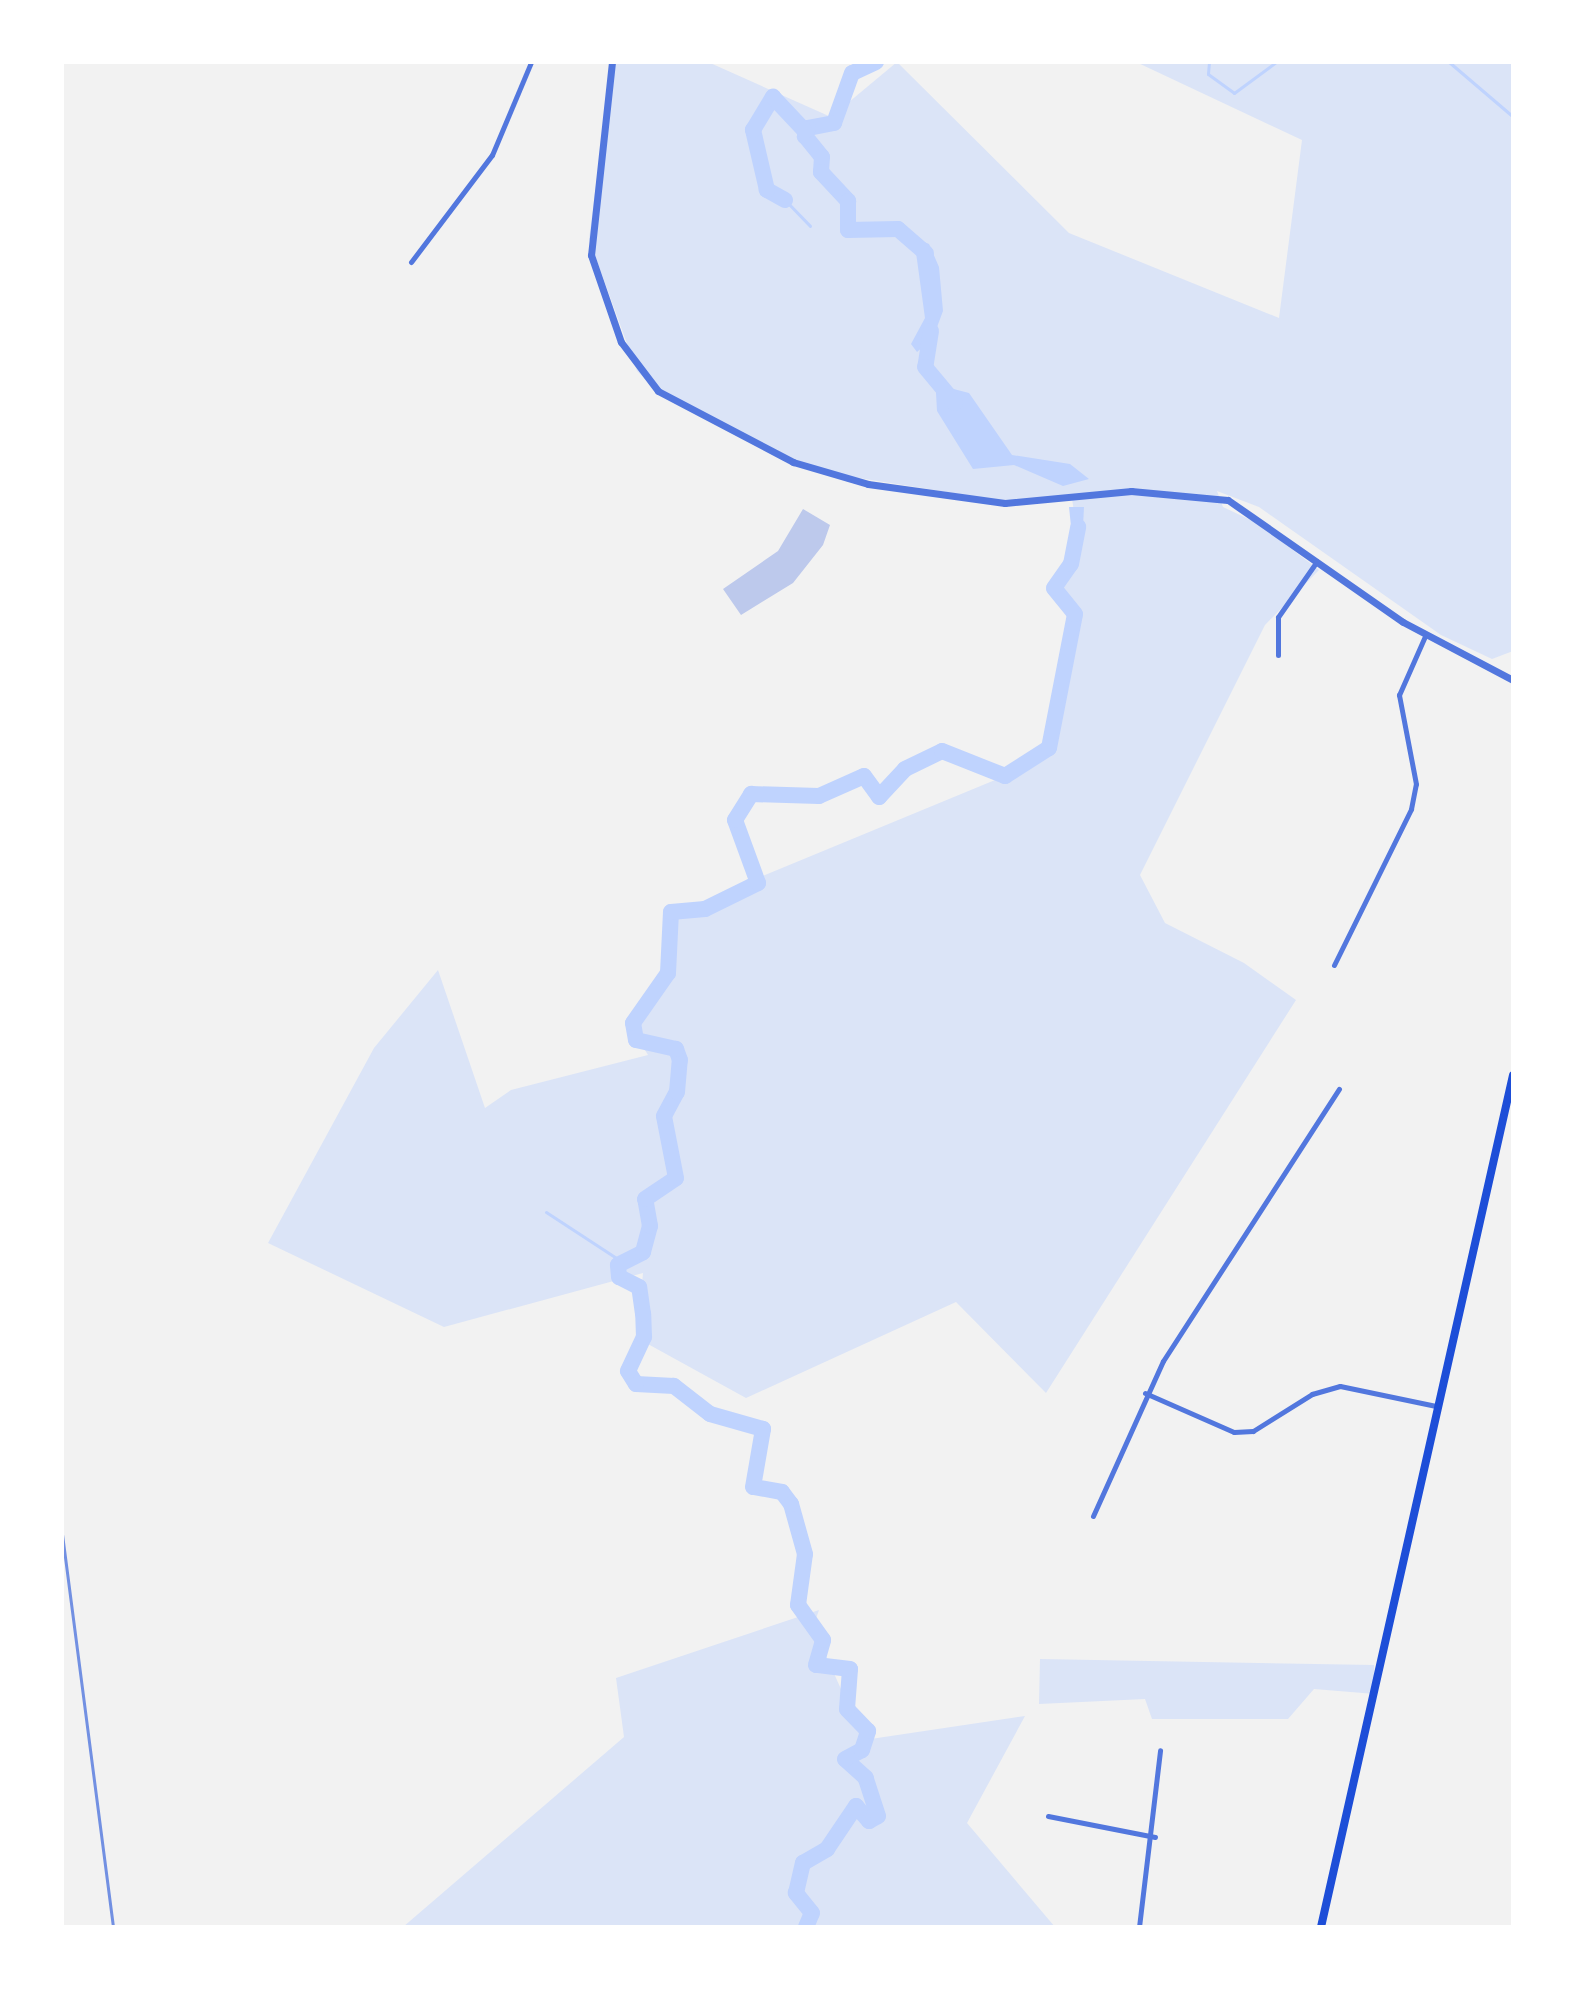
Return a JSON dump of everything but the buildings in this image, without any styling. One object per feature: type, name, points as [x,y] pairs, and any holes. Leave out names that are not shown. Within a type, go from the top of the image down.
[{"type":"main road","points":[[1321,1927],[1513,1075]]},
{"type":"street","points":[[411,262],[492,155],[531,62]]},
{"type":"street","points":[[612,62],[591,255],[621,342],[658,391],[779,455],[852,481],[1005,503],[1131,491],[1205,494],[1253,512],[1425,636],[1513,680]]},
{"type":"street","points":[[1278,655],[1278,617],[1317,561]]},
{"type":"street","points":[[1334,965],[1415,796],[1399,695],[1425,636]]},
{"type":"street","points":[[1093,1516],[1145,1393],[1339,1089]]},
{"type":"street","points":[[1145,1393],[1234,1432],[1266,1426],[1312,1394],[1340,1386],[1436,1406]]},
{"type":"street","points":[[1139,1927],[1155,1837],[1160,1750]]},
{"type":"street","points":[[1048,1816],[1155,1837]]},
{"type":"shaded area","points":[[612,62],[708,62],[831,117],[897,62],[1069,233],[1279,318],[1302,140],[1136,62],[1513,62],[1513,651],[1492,659],[1441,635],[1259,507],[1217,491],[1223,507],[1259,524],[1319,570],[1265,625],[1140,875],[1165,923],[1244,963],[1296,1000],[1046,1393],[956,1302],[746,1398],[637,1338],[643,1273],[444,1327],[268,1243],[374,1048],[438,970],[485,1108],[511,1090],[648,1055],[632,1029],[668,973],[671,912],[705,909],[753,888],[758,878],[1012,773],[1052,738],[1075,615],[1054,588],[1079,542],[1072,499],[1022,504],[821,472],[658,391],[637,371],[589,239]]},
{"type":"shaded area","points":[[819,1610],[813,1627],[864,1740],[1025,1716],[967,1823],[1055,1927],[403,1927],[624,1737],[616,1678]]},
{"type":"shaded area","points":[[1040,1659],[1374,1665],[1375,1694],[1314,1689],[1288,1719],[1152,1719],[1145,1699],[1039,1704]]},
{"type":"water","points":[[914,238],[929,244],[939,267],[943,311],[933,338],[917,352],[911,344],[925,318]]},
{"type":"water","points":[[946,387],[969,393],[1012,455],[1070,464],[1089,479],[1063,486],[1014,465],[973,469],[937,411],[936,393]]},
{"type":"water","points":[[1069,507],[1084,507],[1082,546],[1073,545]]},
{"type":"waterway","points":[[876,62],[852,73],[834,123],[808,128],[805,136],[822,157],[821,172],[848,201],[848,230],[898,229],[926,253]]},
{"type":"waterway","points":[[1209,62],[1208,74],[1234,93],[1276,62]]},
{"type":"waterway","points":[[1449,62],[1511,115]]},
{"type":"waterway","points":[[785,200],[767,190],[753,130],[773,97],[805,131]]},
{"type":"waterway","points":[[785,200],[810,226]]},
{"type":"waterway","points":[[931,331],[925,367],[955,403]]},
{"type":"waterway","points":[[806,1927],[812,1913],[796,1893],[803,1863],[827,1849],[856,1806],[869,1821],[878,1816],[866,1778],[845,1759],[862,1750],[868,1731],[847,1709],[850,1669],[816,1665],[823,1640],[798,1605],[805,1554],[791,1504],[782,1492],[753,1487],[763,1429],[710,1414],[674,1386],[636,1384],[628,1371],[644,1337],[643,1314],[639,1287],[619,1277],[618,1265],[643,1252],[650,1226],[645,1199],[676,1178],[664,1116],[677,1092],[680,1060],[676,1049],[636,1040],[633,1023],[668,973],[671,912],[705,909],[758,883],[735,820],[751,794],[819,796],[864,776],[879,797],[905,769],[942,751],[1005,776],[1049,748],[1075,614],[1054,588],[1071,564],[1078,527]]},
{"type":"waterway","points":[[546,1212],[621,1261]]},
{"type":"railway","points":[[62,1534],[113,1927]]}]
